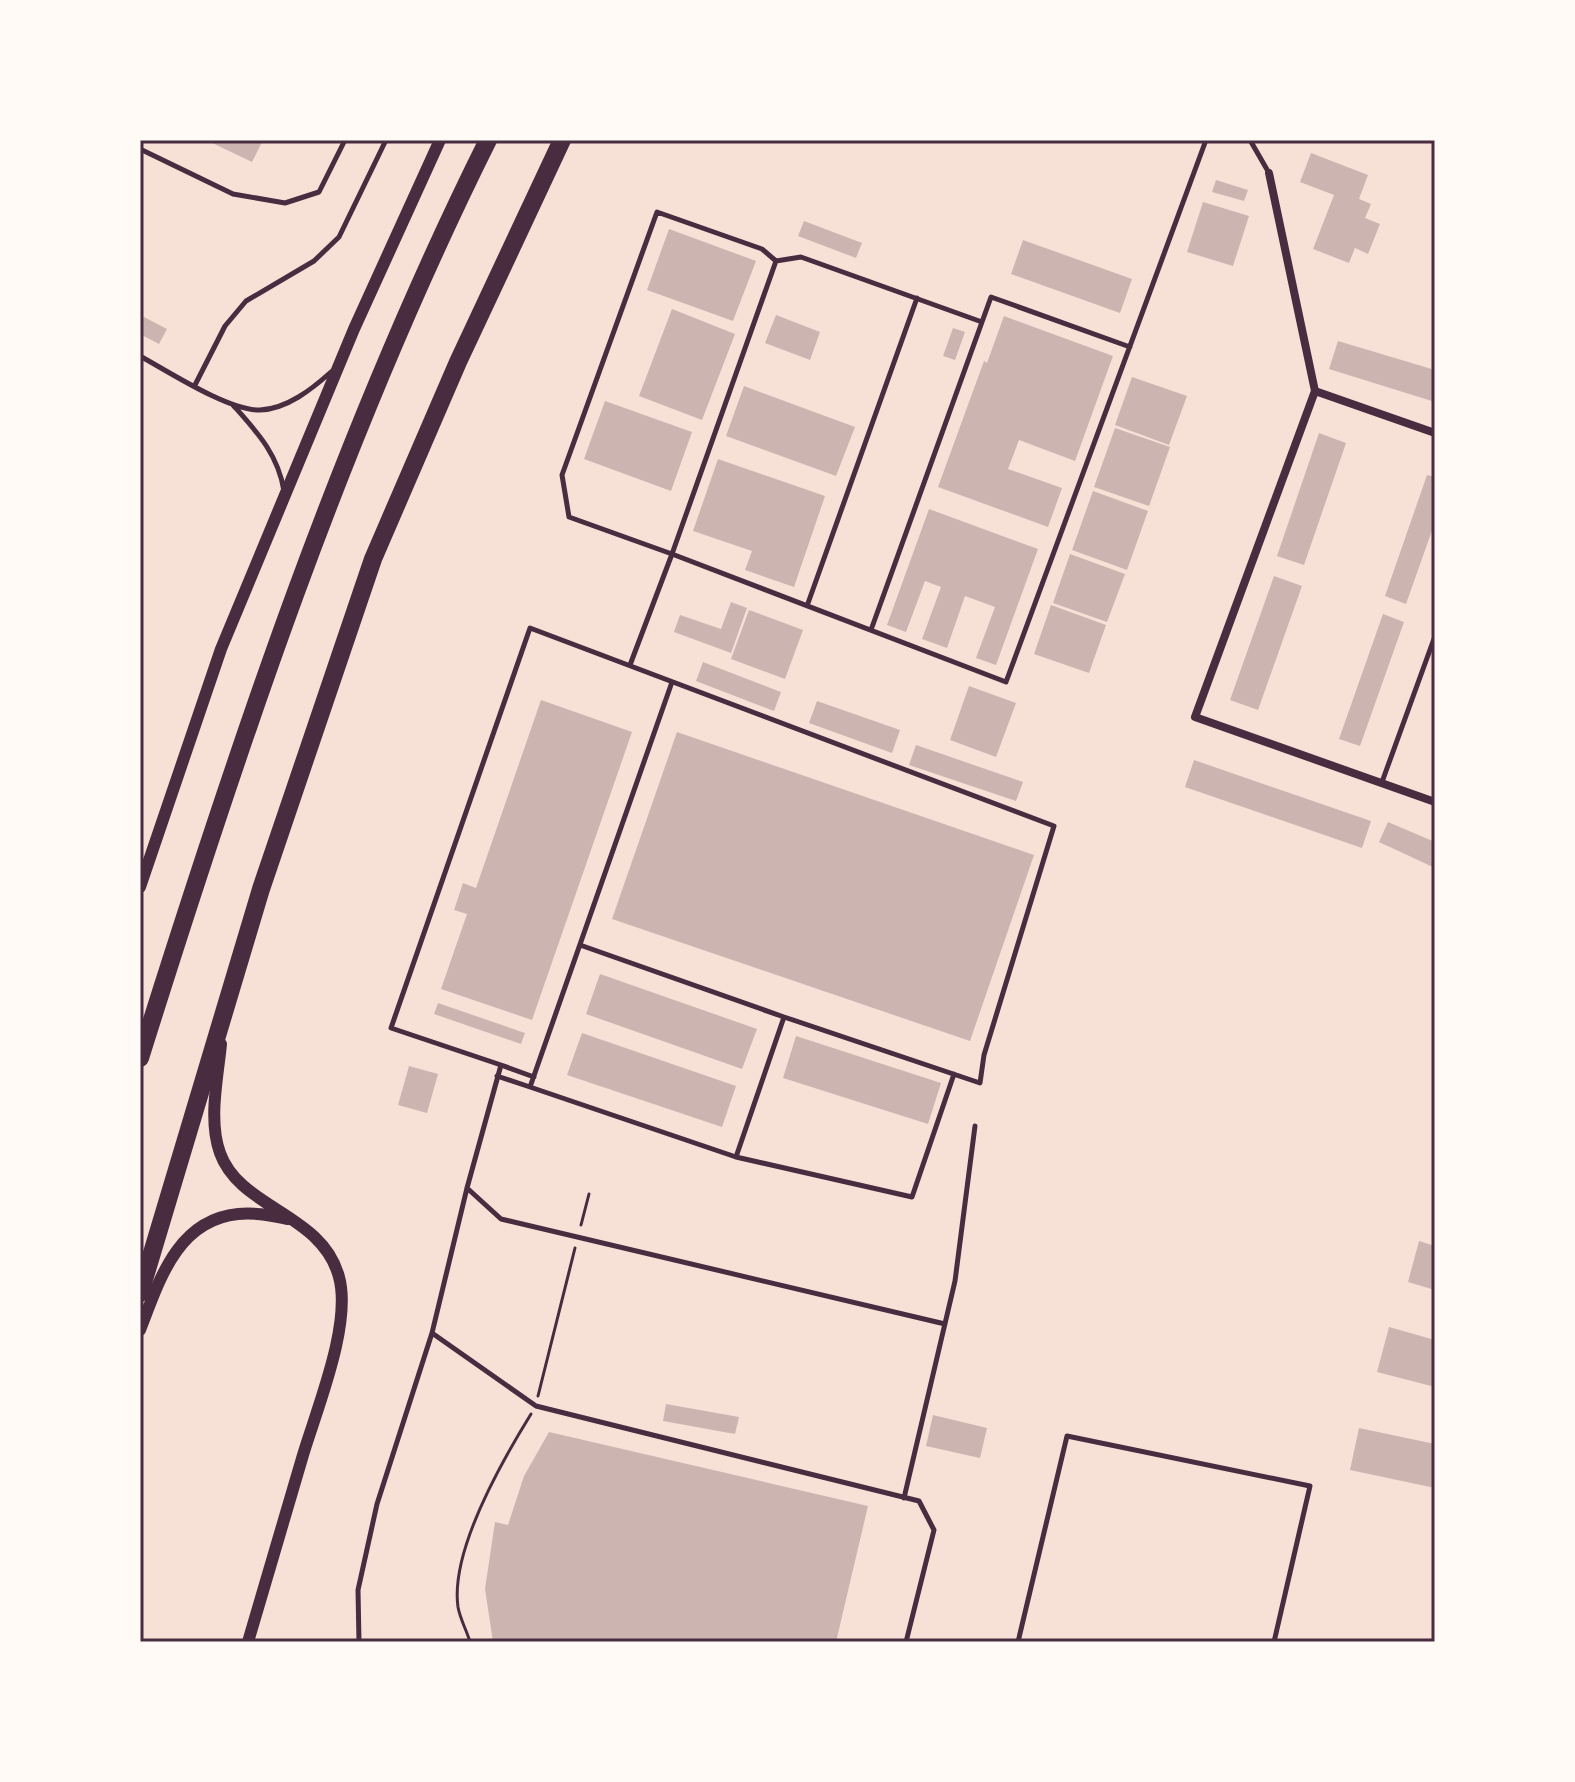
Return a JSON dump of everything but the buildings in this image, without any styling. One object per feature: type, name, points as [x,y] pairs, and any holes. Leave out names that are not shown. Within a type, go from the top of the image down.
[{"type":"highway","points":[[140,1058],[194,886],[294,597],[388,354],[488,140]]},
{"type":"highway","points":[[140,1293],[261,889],[373,559],[458,362],[562,140]]},
{"type":"street","points":[[140,887],[221,649],[338,367],[440,140]]},
{"type":"street","points":[[1269,173],[1315,391],[1195,717],[1435,802]]},
{"type":"street","points":[[1315,391],[1435,433]]},
{"type":"street","points":[[223,1022],[215,1134],[220,1154],[230,1171],[250,1191],[316,1236],[339,1276],[342,1298],[341,1319],[332,1359],[248,1642]]},
{"type":"street","points":[[140,1330],[163,1271],[196,1228],[239,1213],[292,1219]]},
{"type":"lane","points":[[140,149],[233,194],[285,203],[319,192],[345,140]]},
{"type":"lane","points":[[195,385],[225,326],[246,301],[314,261],[339,237],[386,140]]},
{"type":"lane","points":[[982,322],[801,257],[776,261],[762,249],[657,212],[562,475],[569,517],[1006,682],[1206,140]]},
{"type":"lane","points":[[1250,140],[1269,173]]},
{"type":"lane","points":[[629,666],[776,261]]},
{"type":"lane","points":[[871,630],[991,297],[1130,347]]},
{"type":"lane","points":[[807,606],[917,298]]},
{"type":"lane","points":[[140,356],[232,405],[266,441],[281,469],[285,500]]},
{"type":"lane","points":[[232,405],[260,410],[287,402],[314,387],[338,367]]},
{"type":"lane","points":[[534,1077],[391,1028],[530,628],[1054,826],[984,1055],[980,1083],[580,945]]},
{"type":"lane","points":[[1382,783],[1435,636]]},
{"type":"lane","points":[[530,1087],[672,682]]},
{"type":"lane","points":[[736,1157],[784,1017]]},
{"type":"lane","points":[[359,1642],[358,1590],[377,1504],[432,1333],[501,1065]]},
{"type":"lane","points":[[497,1076],[736,1157],[912,1197],[954,1074]]},
{"type":"lane","points":[[904,1498],[955,1281],[975,1126]]},
{"type":"lane","points":[[467,1188],[501,1219],[945,1324]]},
{"type":"lane","points":[[432,1333],[536,1406],[919,1501],[934,1530],[906,1642]]},
{"type":"lane","points":[[1018,1642],[1067,1436],[1310,1486],[1274,1642]]},
{"type":"path","points":[[470,1642],[458,1607],[461,1567],[475,1521],[500,1462],[536,1406],[589,1194]]}]
